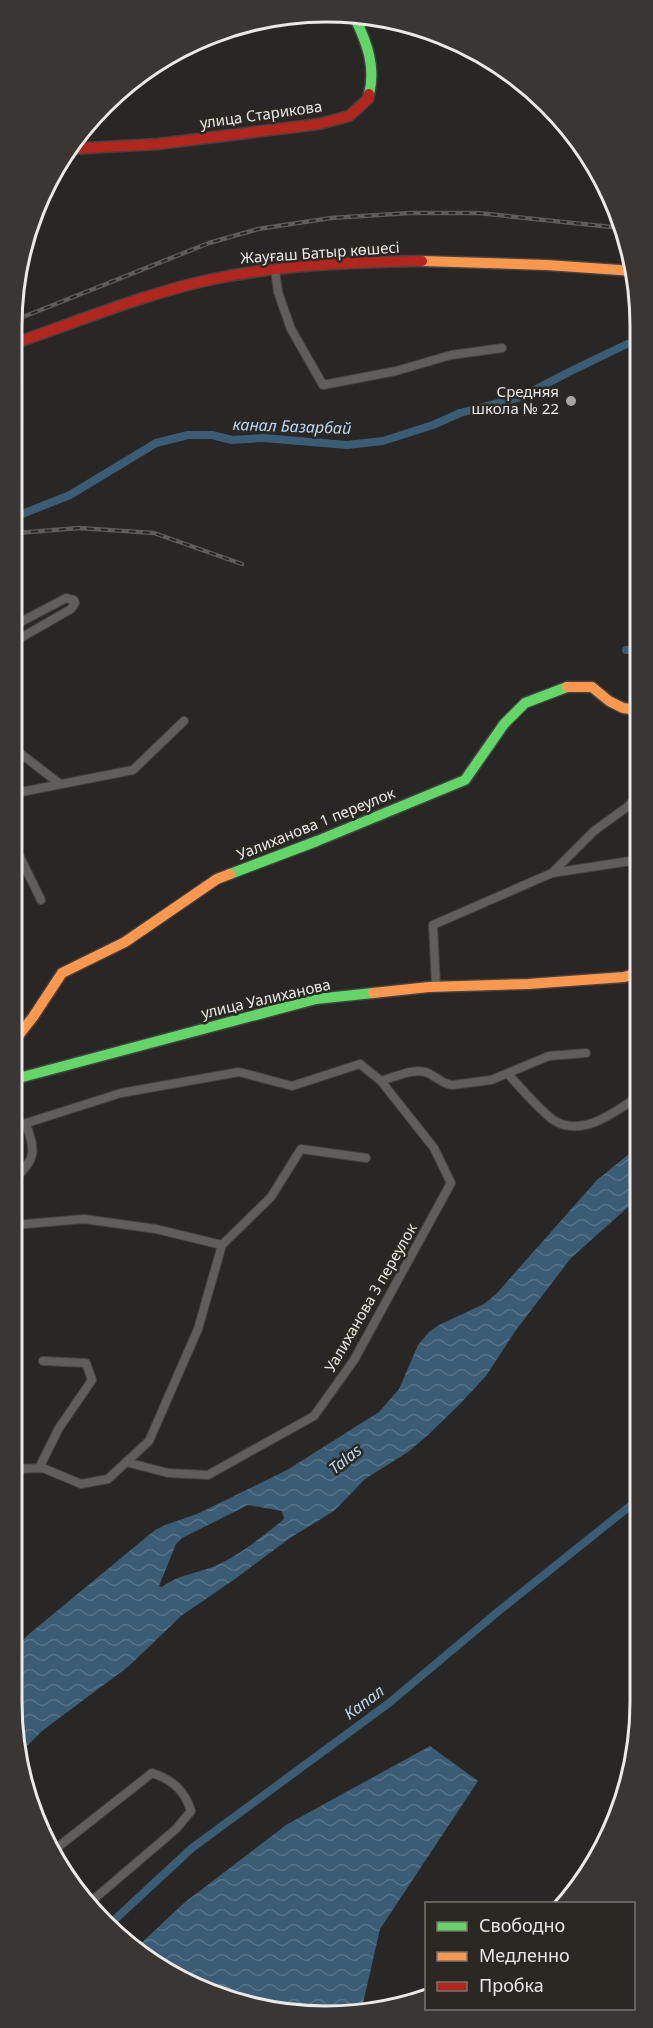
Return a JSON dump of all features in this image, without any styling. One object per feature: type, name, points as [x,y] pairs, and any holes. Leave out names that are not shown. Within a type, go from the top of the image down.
[{"type":"street","name":"улица Старикова","points":[[80,148],[158,144],[319,124],[349,116],[368,99],[373,78],[366,42],[359,24]]},
{"type":"street","name":"Жауғаш Батыр көшесі","points":[[22,341],[177,288],[253,271],[382,262],[442,261],[626,270]]},
{"type":"street","points":[[275,270],[278,292],[291,329],[323,385],[396,371],[452,355],[502,348]]},
{"type":"street","points":[[22,621],[66,598],[74,600],[75,603],[71,609],[22,636]]},
{"type":"street","points":[[22,628],[26,634]]},
{"type":"street","name":"Уалиханова 1 переулок","points":[[22,1031],[62,973],[126,942],[217,879],[465,780],[504,724],[525,703],[566,687],[592,687],[609,701],[630,709]]},
{"type":"street","points":[[22,792],[133,770],[184,721]]},
{"type":"street","points":[[22,755],[60,784]]},
{"type":"street","points":[[552,873],[594,831],[630,804]]},
{"type":"street","points":[[22,861],[41,900]]},
{"type":"street","points":[[436,986],[433,925],[552,873],[630,861]]},
{"type":"street","name":"улица Уалиханова","points":[[22,1077],[316,999],[436,986],[550,982],[630,975]]},
{"type":"street","points":[[22,1125],[121,1093],[239,1072],[292,1086],[360,1064],[381,1081],[420,1071],[429,1073],[447,1085],[452,1085],[491,1080],[549,1056],[586,1053]]},
{"type":"street","points":[[508,1074],[554,1120],[569,1125],[591,1124],[630,1102]]},
{"type":"street","name":"Уалиханова 3 переулок","points":[[126,1462],[168,1473],[208,1475],[314,1416],[354,1360],[451,1183],[434,1148],[381,1081]]},
{"type":"street","points":[[22,1172],[29,1165],[33,1145],[26,1124]]},
{"type":"street","points":[[22,1469],[43,1468],[81,1484],[108,1479],[149,1441],[198,1329],[222,1245],[271,1197],[301,1149],[366,1158]]},
{"type":"street","points":[[22,1224],[84,1219],[156,1229],[222,1245]]},
{"type":"street","points":[[39,1468],[59,1428],[92,1380],[86,1363],[43,1361]]},
{"type":"street","points":[[59,1846],[152,1773],[164,1777],[187,1797],[190,1811],[176,1829],[95,1898]]},
{"type":"water","name":"Talas","points":[[630,1153],[630,1205],[571,1258],[516,1330],[486,1376],[458,1406],[408,1452],[365,1479],[334,1511],[290,1538],[181,1616],[129,1666],[42,1731],[26,1747],[22,1702],[22,1641],[29,1634],[155,1530],[197,1514],[287,1470],[379,1412],[399,1389],[418,1345],[429,1332],[484,1304],[497,1293],[596,1181]],"holes":[[[248,1505],[282,1511],[284,1518],[233,1557],[215,1566],[175,1579],[162,1587],[159,1586],[176,1544],[182,1538]]]},
{"type":"water","points":[[430,1746],[478,1781],[380,1929],[363,2003],[307,2005],[248,1995],[192,1974],[141,1943],[184,1903],[286,1825]]},
{"type":"waterway","name":"канал Базарбай","points":[[22,514],[70,495],[156,443],[188,435],[212,435],[232,440],[263,438],[347,445],[383,441],[433,425],[460,413],[521,397],[630,344]]},
{"type":"waterway","name":"Капал","points":[[115,1919],[192,1848],[389,1703],[630,1506]]},
{"type":"railway","points":[[22,317],[209,243],[258,229],[331,218],[410,213],[478,213],[613,227]]},
{"type":"railway","points":[[22,533],[79,528],[154,533],[242,564]]},
{"type":"traffic: fast","points":[[358,24],[371,65],[369,94]]},
{"type":"traffic: fast","points":[[230,874],[465,780],[504,724],[525,703],[567,687]]},
{"type":"traffic: fast","points":[[22,1077],[316,999],[373,993]]},
{"type":"traffic: slow","points":[[422,261],[626,270]]},
{"type":"traffic: slow","points":[[567,687],[592,687],[609,701],[630,709]]},
{"type":"traffic: slow","points":[[22,1031],[62,973],[125,942],[217,879],[230,874]]},
{"type":"traffic: slow","points":[[373,993],[429,987],[528,984],[630,975]]},
{"type":"traffic: jam","points":[[80,148],[158,144],[319,124],[349,116],[368,99],[369,94]]},
{"type":"traffic: jam","points":[[22,341],[139,299],[238,274],[317,265],[422,261]]},
{"type":"place","name":"Средняя школа № 22","points":[[571,401]]}]
